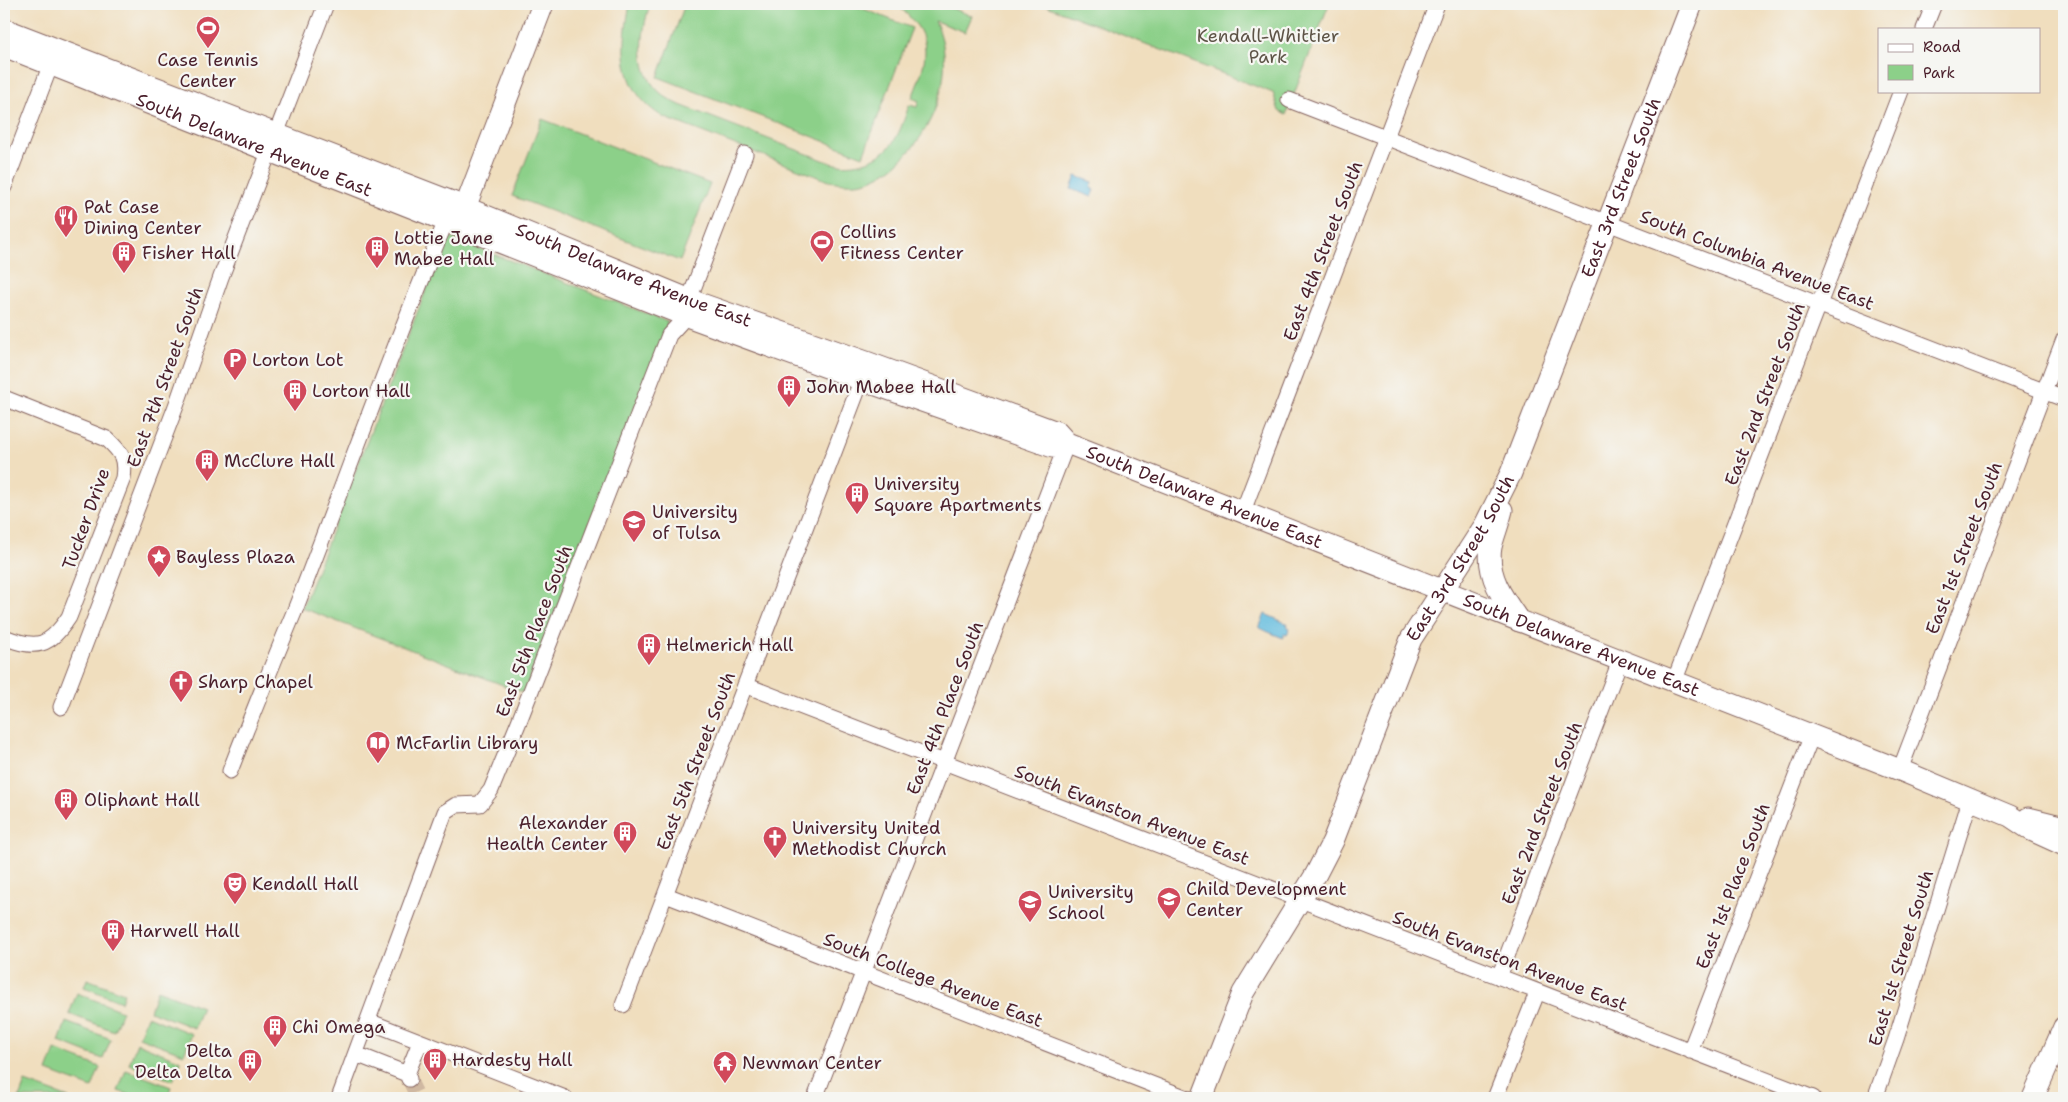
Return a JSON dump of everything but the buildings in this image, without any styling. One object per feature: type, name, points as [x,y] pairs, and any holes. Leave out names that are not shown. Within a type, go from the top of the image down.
[{"type":"street","name":"East 7th Street South","points":[[61,707],[176,406],[221,277],[326,4]]},
{"type":"street","points":[[230,771],[294,610],[410,306],[456,219],[543,4]]},
{"type":"street","name":"East 4th Street South","points":[[1243,511],[1437,4]]},
{"type":"street","name":"East 3rd Street South","points":[[1202,1098],[1243,993],[1300,900],[1333,841],[1408,647],[1441,591],[1485,524],[1511,474],[1692,4]]},
{"type":"street","points":[[1924,28],[1934,4]]},
{"type":"street","name":"South Delaware Avenue East","points":[[4,29],[54,57],[273,142],[456,219],[687,308],[865,371],[1057,432],[1067,443],[1900,770],[2010,816],[2031,830],[2064,845]]},
{"type":"street","name":"South Delaware Avenue East","points":[[4,46],[54,57]]},
{"type":"street","points":[[4,187],[54,57]]},
{"type":"street","name":"East 2nd Street South","points":[[1674,682],[1900,92]]},
{"type":"street","name":"South Columbia Avenue East","points":[[1289,100],[2064,399]]},
{"type":"street","name":"East 5th Place South","points":[[339,1098],[445,812],[456,805],[480,804],[491,790],[534,684],[668,334],[680,324],[687,308],[745,154]]},
{"type":"street","name":"East 1st Street South","points":[[1900,770],[2064,339]]},
{"type":"street","name":"East 5th Street South","points":[[623,1005],[865,371]]},
{"type":"street","name":"Tucker Drive","points":[[4,398],[107,438],[120,450],[125,465],[123,478],[69,617],[57,636],[40,644],[24,645],[4,637]]},
{"type":"street","name":"East 4th Place South","points":[[815,1098],[1067,443]]},
{"type":"street","points":[[1511,474],[1491,549],[1493,571],[1499,593],[1519,621]]},
{"type":"street","name":"East 2nd Street South","points":[[1499,978],[1620,661]]},
{"type":"street","name":"South Evanston Avenue East","points":[[745,685],[1537,993],[1813,1098]]},
{"type":"street","name":"East 1st Place South","points":[[1690,1051],[1812,735]]},
{"type":"street","name":"East 1st Street South","points":[[1875,1098],[1896,1039],[1970,800]]},
{"type":"street","name":"South Delaware Avenue East","points":[[2010,816],[2034,819],[2064,827]]},
{"type":"street","name":"South College Avenue East","points":[[666,895],[1187,1098]]},
{"type":"street","points":[[1495,1098],[1537,993]]},
{"type":"street","points":[[368,1021],[565,1098]]},
{"type":"street","points":[[2032,1098],[2064,1027]]},
{"type":"street","points":[[356,1054],[408,1076],[420,1042]]},
{"type":"green space","points":[[630,4],[650,4],[644,28],[644,65],[654,86],[663,95],[680,105],[831,163],[839,164],[857,164],[882,154],[894,141],[909,105],[917,107],[919,101],[912,98],[923,69],[924,40],[920,30],[911,18],[892,4],[941,4],[972,16],[965,32],[935,21],[943,42],[944,65],[941,89],[934,112],[922,134],[907,154],[890,169],[870,180],[850,183],[829,181],[663,117],[649,106],[638,94],[631,81],[627,67],[625,37]]},
{"type":"green space","points":[[685,4],[851,4],[912,28],[863,156],[658,77]]},
{"type":"green space","name":"Kendall-Whittier Park","points":[[1042,4],[1329,4],[1286,115],[1279,111],[1273,93]]},
{"type":"green space","points":[[542,119],[710,184],[680,261],[512,196]]},
{"type":"green space","points":[[447,236],[668,322],[524,693],[302,608]]},
{"type":"green space","points":[[87,979],[124,993],[121,1002],[84,987]]},
{"type":"green space","points":[[157,990],[202,1007],[194,1028],[150,1011]]},
{"type":"green space","points":[[77,993],[122,1011],[114,1031],[69,1014]]},
{"type":"green space","points":[[147,1016],[192,1034],[184,1054],[139,1037]]},
{"type":"green space","points":[[66,1022],[111,1039],[103,1059],[59,1042]]},
{"type":"green space","points":[[137,1043],[181,1061],[173,1081],[129,1064]]},
{"type":"green space","points":[[55,1050],[100,1067],[92,1088],[47,1071]]},
{"type":"green space","points":[[126,1070],[171,1087],[167,1098],[138,1098],[118,1091]]},
{"type":"green space","points":[[25,1082],[69,1098],[19,1098]]},
{"type":"water","points":[[1076,176],[1093,182],[1091,188],[1095,190],[1092,197],[1071,189]]},
{"type":"water","points":[[1265,614],[1288,624],[1287,627],[1290,629],[1287,635],[1284,634],[1283,638],[1259,628]]},
{"type":"tunnel","points":[[409,1079],[418,1098]]},
{"type":"place","name":"Case Tennis Center","points":[[208,49]]},
{"type":"place","name":"Pat Case Dining Center","points":[[66,238]]},
{"type":"place","name":"Collins Fitness Center","points":[[822,263]]},
{"type":"place","name":"Lottie Jane Mabee Hall","points":[[377,269]]},
{"type":"place","name":"Fisher Hall","points":[[124,274]]},
{"type":"place","name":"Lorton Lot","points":[[235,381]]},
{"type":"place","name":"John Mabee Hall","points":[[789,408]]},
{"type":"place","name":"Lorton Hall","points":[[295,412]]},
{"type":"place","name":"McClure Hall","points":[[207,482]]},
{"type":"place","name":"University Square Apartments","points":[[857,515]]},
{"type":"place","name":"University of Tulsa","points":[[634,543]]},
{"type":"place","name":"Bayless Plaza","points":[[159,578]]},
{"type":"place","name":"Helmerich Hall","points":[[649,666]]},
{"type":"place","name":"Sharp Chapel","points":[[181,703]]},
{"type":"place","name":"McFarlin Library","points":[[378,764]]},
{"type":"place","name":"Oliphant Hall","points":[[66,821]]},
{"type":"place","name":"Alexander Health Center","points":[[625,854]]},
{"type":"place","name":"University United Methodist Church","points":[[775,859]]},
{"type":"place","name":"Kendall Hall","points":[[235,905]]},
{"type":"place","name":"Child Development Center","points":[[1169,920]]},
{"type":"place","name":"University School","points":[[1030,923]]},
{"type":"place","name":"Harwell Hall","points":[[113,952]]},
{"type":"place","name":"Chi Omega","points":[[275,1048]]},
{"type":"place","name":"Hardesty Hall","points":[[435,1081]]},
{"type":"place","name":"Delta Delta Delta","points":[[250,1082]]},
{"type":"place","name":"Newman Center","points":[[725,1084]]}]
